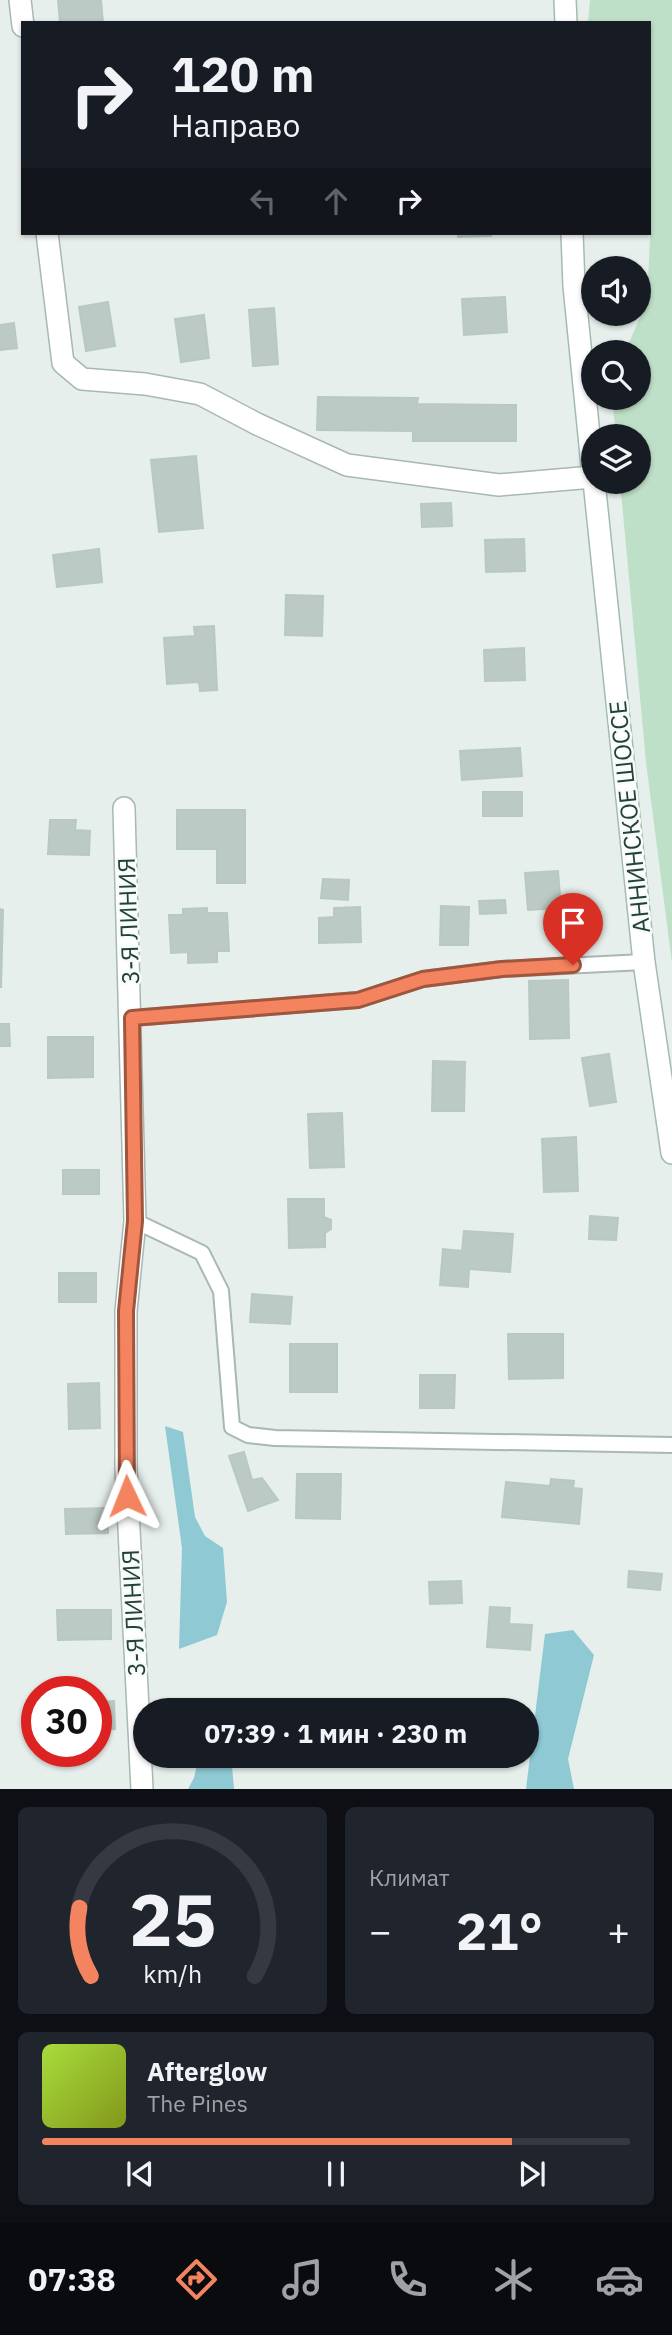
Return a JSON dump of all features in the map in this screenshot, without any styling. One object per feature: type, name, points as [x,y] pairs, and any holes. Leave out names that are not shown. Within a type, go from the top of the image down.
[{"type":"street","points":[[20,0],[22,21]]},
{"type":"street","points":[[565,0],[566,21]]},
{"type":"street","points":[[47,235],[63,363],[82,379],[145,384],[200,394],[257,425],[348,465],[499,485],[581,479]]},
{"type":"street","name":"АННИНСКОЕ ШОССЕ","points":[[572,235],[574,286],[588,424]]},
{"type":"street","name":"АННИНСКОЕ ШОССЕ","points":[[595,494],[644,962],[672,1153]]},
{"type":"street","name":"3-Я ЛИНИЯ","points":[[124,808],[132,1018],[135,1221],[126,1311],[126,1469],[142,1789]]},
{"type":"lane","points":[[132,1018],[358,1000],[423,979],[502,969],[644,962]]},
{"type":"lane","points":[[135,1221],[202,1253],[222,1291],[232,1427],[248,1435],[289,1439],[672,1445]]},
{"type":"green space","points":[[590,0],[672,0],[672,963],[646,762],[621,494],[651,494],[651,424],[615,424],[613,410],[651,410],[651,340],[630,340],[636,326],[651,326],[651,21],[588,21]]},
{"type":"water","points":[[165,1426],[183,1432],[195,1517],[205,1536],[223,1548],[227,1602],[217,1635],[179,1649],[182,1548]]},
{"type":"water","points":[[573,1630],[594,1655],[568,1759],[574,1789],[526,1789],[529,1768],[539,1768],[537,1698],[545,1634]]},
{"type":"water","points":[[196,1768],[232,1768],[234,1789],[188,1789]]},
{"type":"building","points":[[58,0],[101,0],[103,21],[60,21]]},
{"type":"building","points":[[458,235],[491,235],[491,236]]},
{"type":"building","points":[[505,297],[507,332],[464,335],[462,299]]},
{"type":"building","points":[[108,302],[115,346],[86,351],[79,307]]},
{"type":"building","points":[[274,308],[278,364],[253,366],[249,310]]},
{"type":"building","points":[[204,315],[209,358],[181,362],[175,319]]},
{"type":"building","points":[[14,323],[17,348],[0,350],[0,325]]},
{"type":"building","points":[[318,397],[418,398],[417,404],[516,405],[516,441],[413,441],[413,431],[317,430]]},
{"type":"building","points":[[196,456],[203,528],[159,532],[151,460]]},
{"type":"building","points":[[451,503],[452,526],[422,527],[421,504]]},
{"type":"building","points":[[524,539],[525,571],[486,572],[485,540]]},
{"type":"building","points":[[99,549],[102,582],[57,587],[53,555]]},
{"type":"building","points":[[286,595],[323,596],[322,636],[285,635]]},
{"type":"building","points":[[214,626],[217,690],[200,691],[199,682],[167,684],[164,638],[195,636],[194,627]]},
{"type":"building","points":[[524,648],[525,680],[485,681],[484,650]]},
{"type":"building","points":[[520,748],[522,776],[462,780],[460,751]]},
{"type":"building","points":[[483,792],[522,792],[522,816],[483,816]]},
{"type":"building","points":[[177,810],[245,810],[245,883],[217,883],[217,849],[177,849]]},
{"type":"building","points":[[50,820],[76,820],[75,830],[90,831],[89,855],[48,854]]},
{"type":"building","points":[[558,871],[561,908],[528,910],[525,873]]},
{"type":"building","points":[[323,879],[349,880],[348,900],[321,898]]},
{"type":"building","points":[[505,900],[506,913],[480,914],[479,901]]},
{"type":"building","points":[[441,906],[469,907],[468,945],[440,945]]},
{"type":"building","points":[[360,907],[361,942],[319,943],[319,918],[334,917],[334,908]]},
{"type":"building","points":[[207,908],[207,913],[227,913],[229,951],[217,951],[217,962],[188,963],[188,952],[171,953],[169,915],[183,915],[183,909]]},
{"type":"building","points":[[0,909],[3,910],[1,987],[0,987]]},
{"type":"building","points":[[568,980],[569,1038],[530,1039],[529,981]]},
{"type":"building","points":[[0,1024],[9,1024],[10,1046],[0,1046]]},
{"type":"building","points":[[48,1037],[93,1037],[93,1077],[48,1078]]},
{"type":"building","points":[[609,1054],[616,1102],[590,1106],[582,1058]]},
{"type":"building","points":[[433,1061],[465,1062],[464,1111],[432,1111]]},
{"type":"building","points":[[342,1113],[344,1167],[310,1168],[308,1114]]},
{"type":"building","points":[[576,1137],[578,1191],[544,1192],[542,1139]]},
{"type":"building","points":[[63,1170],[99,1170],[99,1194],[63,1194]]},
{"type":"building","points":[[288,1199],[324,1199],[324,1217],[331,1220],[331,1229],[325,1233],[325,1247],[289,1248]]},
{"type":"building","points":[[590,1216],[618,1218],[616,1240],[589,1239]]},
{"type":"building","points":[[464,1231],[513,1234],[510,1272],[469,1269],[468,1287],[440,1285],[443,1249],[462,1251]]},
{"type":"building","points":[[59,1273],[96,1273],[96,1302],[59,1302]]},
{"type":"building","points":[[252,1294],[292,1297],[290,1324],[250,1322]]},
{"type":"building","points":[[508,1334],[563,1334],[563,1378],[509,1379]]},
{"type":"building","points":[[290,1344],[337,1344],[337,1392],[290,1392]]},
{"type":"building","points":[[420,1375],[455,1375],[454,1408],[420,1408]]},
{"type":"building","points":[[99,1383],[100,1428],[69,1429],[68,1384]]},
{"type":"building","points":[[244,1452],[252,1480],[262,1478],[278,1500],[248,1511],[229,1456]]},
{"type":"building","points":[[297,1474],[341,1474],[340,1519],[296,1518]]},
{"type":"building","points":[[551,1479],[574,1481],[573,1488],[582,1489],[579,1524],[502,1517],[506,1482],[550,1486]]},
{"type":"building","points":[[108,1508],[108,1533],[66,1534],[65,1509]]},
{"type":"building","points":[[629,1571],[662,1574],[660,1590],[628,1587]]},
{"type":"building","points":[[461,1581],[462,1603],[430,1604],[429,1582]]},
{"type":"building","points":[[490,1607],[510,1608],[509,1624],[532,1625],[530,1650],[487,1647]]},
{"type":"building","points":[[57,1610],[111,1610],[111,1639],[58,1640]]},
{"type":"building","points":[[114,1701],[115,1729],[112,1729]]},
{"type":"route","points":[[127,1496],[126,1311],[135,1221],[132,1018],[358,1000],[423,979],[502,969],[573,965]]}]
